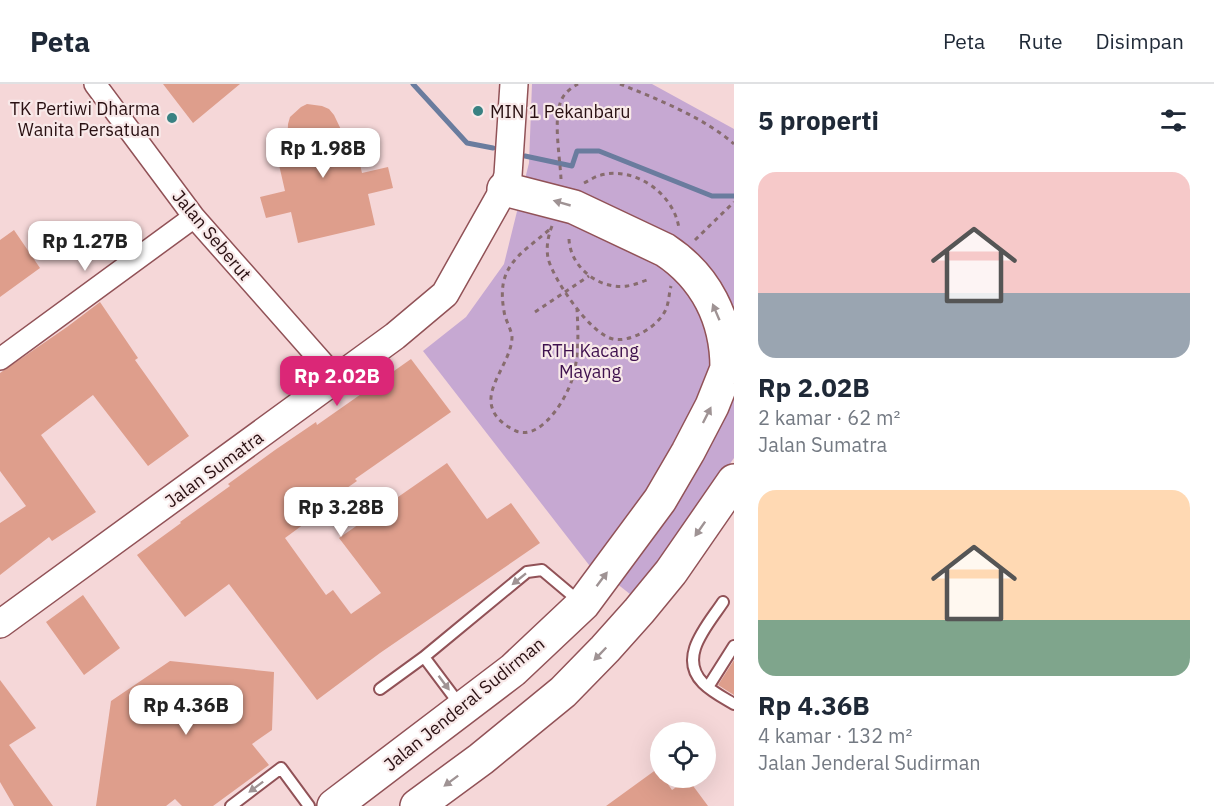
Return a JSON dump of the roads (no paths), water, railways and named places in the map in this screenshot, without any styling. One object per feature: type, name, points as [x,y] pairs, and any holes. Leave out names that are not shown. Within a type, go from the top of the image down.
[{"type":"main road","points":[[504,189],[561,202],[582,210],[677,258],[692,272],[712,302],[730,360]]},
{"type":"main road","name":"Jalan Jenderal Sudirman","points":[[334,806],[513,670],[583,604],[660,500],[712,406],[730,360]]},
{"type":"main road","points":[[417,806],[481,759],[554,699],[598,656],[671,572],[734,481]]},
{"type":"street","name":"Jalan Seberut","points":[[95,84],[194,217],[337,379]]},
{"type":"street","name":"Jalan Sumatra","points":[[0,624],[395,336],[445,294],[504,189],[508,175],[514,84]]},
{"type":"street","points":[[0,358],[194,217]]},
{"type":"lane","points":[[380,688],[424,657],[527,572],[542,570],[583,604]]},
{"type":"lane","points":[[723,602],[693,652],[692,662],[695,672],[708,687],[734,704]]},
{"type":"lane","points":[[708,687],[734,646]]},
{"type":"lane","points":[[424,657],[463,709]]},
{"type":"lane","points":[[231,806],[281,768],[309,806]]},
{"type":"waterway","points":[[413,84],[467,143],[493,148]]},
{"type":"waterway","points":[[525,156],[572,166],[577,151],[599,151],[712,196],[734,196]]},
{"type":"place","name":"MIN 1 Pekanbaru","points":[[478,111]]},
{"type":"place","name":"TK Pertiwi Dharma Wanita Persatuan","points":[[172,118]]},
{"type":"park label","name":"RTH Kacang Mayang","points":[[590,360]]}]
